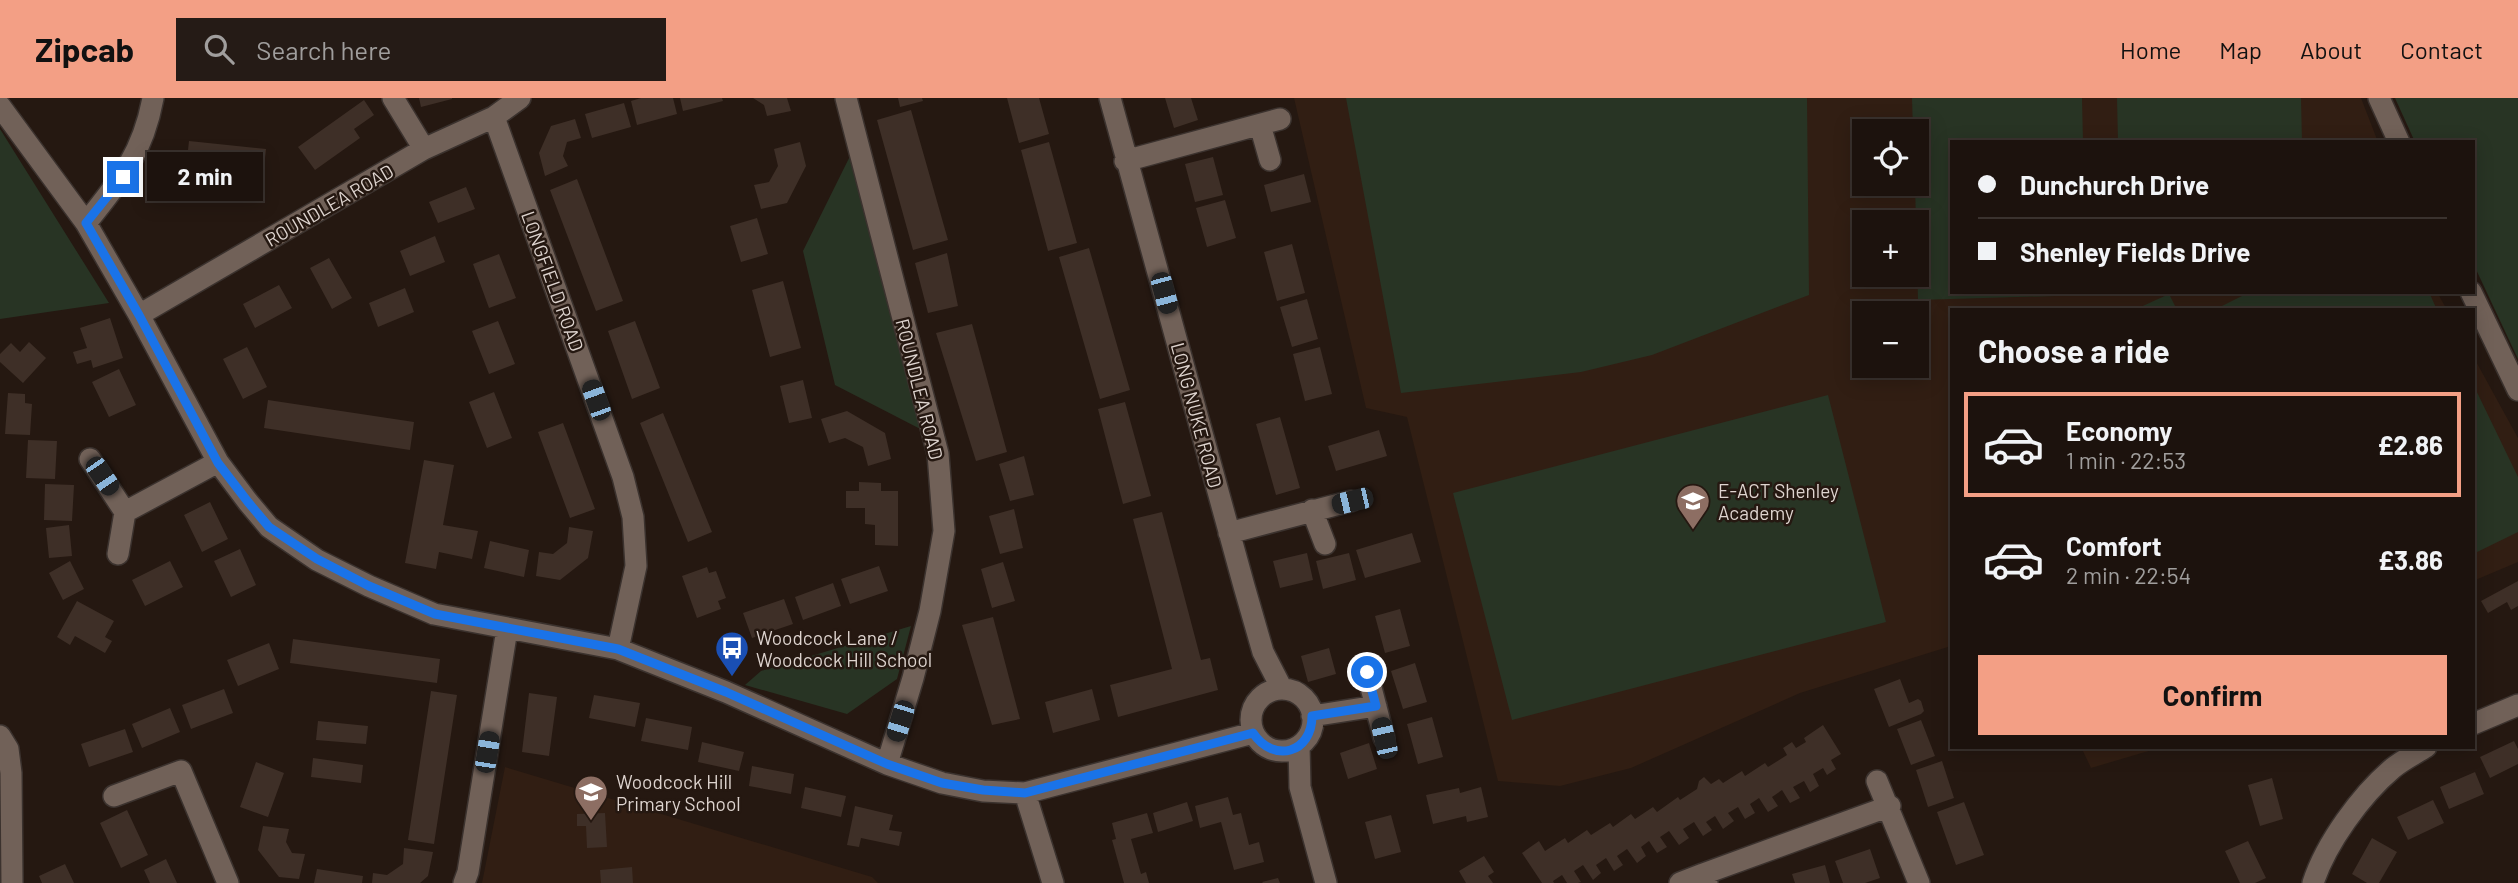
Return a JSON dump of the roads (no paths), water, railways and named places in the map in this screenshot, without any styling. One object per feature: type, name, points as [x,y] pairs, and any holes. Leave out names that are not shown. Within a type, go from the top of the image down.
[{"type":"street","points":[[86,223],[123,177],[148,128],[153,98]]},
{"type":"street","points":[[393,98],[424,149]]},
{"type":"street","name":"ROUNDLEA ROAD","points":[[139,315],[424,149],[494,117],[520,98]]},
{"type":"street","name":"ROUNDLEA ROAD","points":[[846,98],[938,454],[944,531],[930,611],[887,764]]},
{"type":"street","name":"LONG NUKE ROAD","points":[[1110,98],[1125,161],[1263,652],[1282,689],[1290,690],[1304,699],[1312,716]]},
{"type":"street","points":[[2379,98],[2398,140]]},
{"type":"street","points":[[0,106],[86,223],[139,315],[218,463],[269,527],[317,559],[369,586],[435,614],[618,649],[726,692],[887,764],[946,784],[983,790],[1025,793],[1253,733],[1266,747],[1283,752],[1299,746],[1311,730],[1312,716],[1376,706]]},
{"type":"street","name":"LONGFIELD ROAD","points":[[494,117],[623,477],[633,517],[636,566],[618,649]]},
{"type":"street","points":[[1125,161],[1270,122],[1270,160]]},
{"type":"street","points":[[2472,294],[2518,390]]},
{"type":"street","points":[[90,458],[125,512],[118,554]]},
{"type":"street","points":[[125,512],[218,463]]},
{"type":"street","points":[[1229,533],[1352,501]]},
{"type":"street","points":[[1312,510],[1325,544]]},
{"type":"street","points":[[464,883],[468,872],[507,629]]},
{"type":"street","name":"LONG NUKE ROAD","points":[[1253,733],[1251,715],[1260,698],[1263,652]]},
{"type":"street","points":[[1367,672],[1384,738]]},
{"type":"street","points":[[1260,698],[1274,690],[1282,689]]},
{"type":"street","points":[[2475,723],[2518,705]]},
{"type":"street","points":[[0,736],[8,749],[11,773],[12,883]]},
{"type":"street","points":[[1299,746],[1300,788],[1326,883]]},
{"type":"street","points":[[2313,883],[2320,862],[2355,809],[2393,768],[2423,749]]},
{"type":"street","points":[[1275,751],[1300,788]]},
{"type":"street","points":[[114,796],[181,771],[228,883]]},
{"type":"street","points":[[1877,781],[1919,883]]},
{"type":"street","points":[[1025,793],[1053,883]]},
{"type":"street","points":[[1680,883],[1705,879],[1889,806]]},
{"type":"place","name":"E-ACT Shenley Academy","points":[[1693,531]]},
{"type":"place","name":"Woodcock Lane / Woodcock Hill School","points":[[732,678]]},
{"type":"place","name":"Woodcock Hill Primary School","points":[[591,822]]}]
